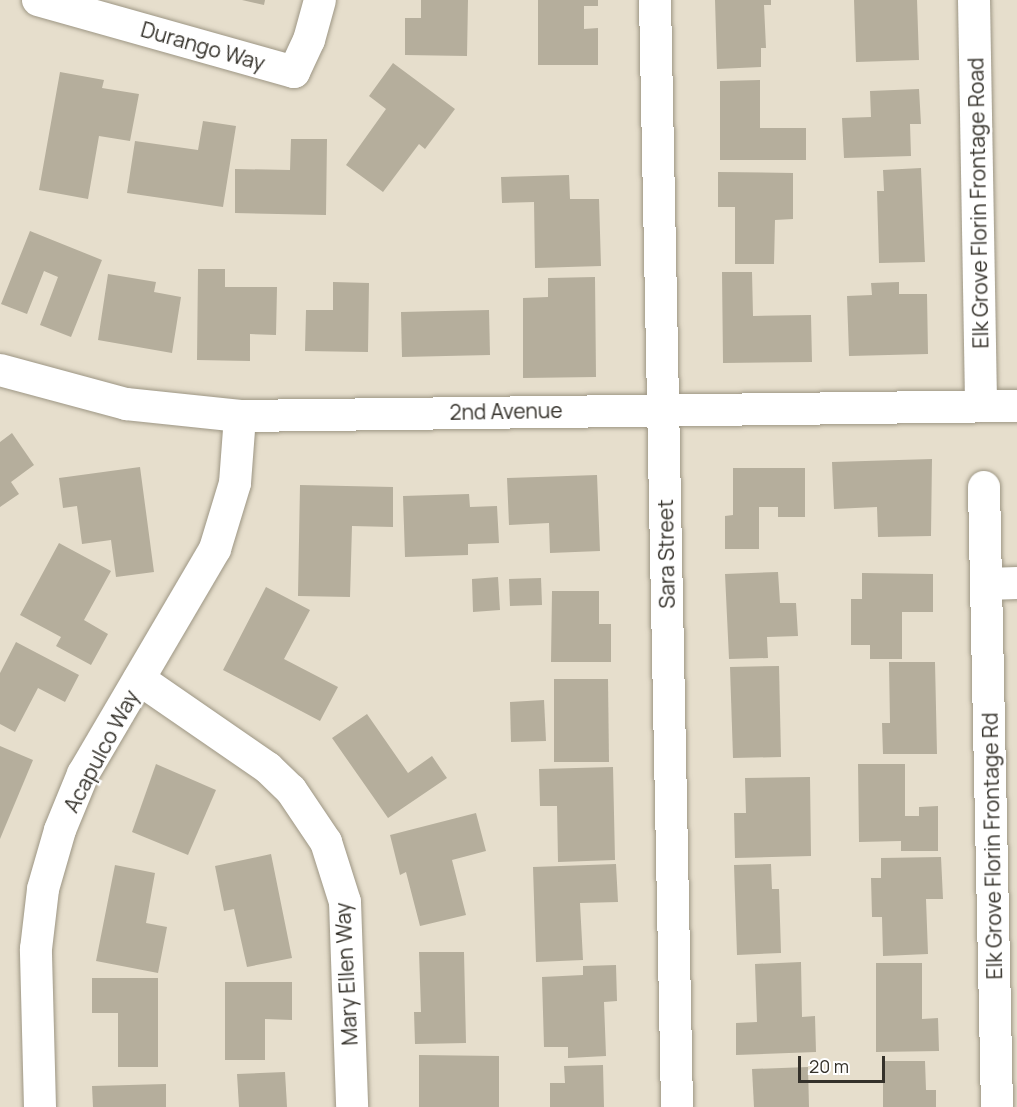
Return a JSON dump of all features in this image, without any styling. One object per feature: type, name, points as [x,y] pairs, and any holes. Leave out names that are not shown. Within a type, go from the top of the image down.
[{"type":"street","name":"Durango Way","points":[[38,0],[294,72],[309,40],[320,0]]},
{"type":"street","name":"Sara Street","points":[[655,0],[678,1107]]},
{"type":"street","name":"Elk Grove Florin Frontage Road","points":[[974,0],[981,406]]},
{"type":"street","name":"2nd Avenue","points":[[0,370],[126,404],[240,416],[663,408],[1017,406]]},
{"type":"street","name":"Acapulco Way","points":[[40,1107],[36,949],[43,889],[60,830],[83,774],[215,549],[235,483],[240,416]]},
{"type":"street","name":"Elk Grove Florin Frontage Rd","points":[[984,487],[1002,584],[997,1107]]},
{"type":"street","name":"Mary Ellen Way","points":[[139,679],[268,768],[291,790],[326,842],[345,902],[352,1107]]},
{"type":"building","points":[[242,0],[265,0],[264,5]]},
{"type":"building","points":[[421,0],[468,0],[467,56],[405,55],[405,18],[421,18]]},
{"type":"building","points":[[538,0],[598,0],[598,6],[584,6],[584,29],[598,28],[598,65],[538,65]]},
{"type":"building","points":[[715,0],[771,0],[771,5],[764,5],[766,48],[761,48],[761,67],[717,69]]},
{"type":"building","points":[[854,0],[917,0],[919,60],[856,62]]},
{"type":"building","points":[[393,63],[455,109],[425,149],[419,144],[383,192],[346,165],[386,109],[369,96]]},
{"type":"building","points":[[60,72],[104,80],[102,88],[139,94],[130,141],[99,136],[88,199],[39,190]]},
{"type":"building","points":[[760,80],[760,128],[806,128],[806,160],[720,160],[720,81]]},
{"type":"building","points":[[919,89],[921,124],[910,124],[911,156],[844,158],[842,118],[871,117],[870,91]]},
{"type":"building","points":[[203,121],[236,126],[223,207],[127,193],[135,141],[198,150]]},
{"type":"building","points":[[291,139],[327,139],[326,215],[235,213],[235,169],[290,170]]},
{"type":"building","points":[[921,168],[925,262],[879,263],[877,191],[884,191],[883,170]]},
{"type":"building","points":[[718,172],[793,173],[793,219],[775,220],[774,264],[735,264],[735,207],[718,207]]},
{"type":"building","points":[[569,175],[570,199],[599,199],[601,266],[535,268],[534,202],[502,203],[501,177]]},
{"type":"building","points":[[30,231],[102,260],[71,337],[40,325],[58,277],[44,271],[27,314],[1,304]]},
{"type":"building","points":[[198,269],[225,269],[225,287],[277,287],[276,335],[250,334],[250,361],[197,360]]},
{"type":"building","points":[[722,272],[752,272],[753,316],[811,315],[812,362],[723,363]]},
{"type":"building","points":[[108,274],[156,282],[154,292],[181,297],[172,353],[98,340]]},
{"type":"building","points":[[595,277],[596,377],[523,378],[523,298],[548,297],[548,278]]},
{"type":"building","points":[[333,282],[369,283],[368,352],[305,351],[306,310],[333,310]]},
{"type":"building","points":[[899,282],[899,294],[927,294],[928,354],[849,356],[847,296],[872,295],[871,283]]},
{"type":"building","points":[[489,310],[490,355],[402,357],[401,312]]},
{"type":"building","points":[[12,433],[34,465],[11,482],[19,494],[0,507],[0,442]]},
{"type":"building","points":[[932,459],[931,536],[878,537],[877,507],[834,509],[832,462]]},
{"type":"building","points":[[140,467],[154,572],[116,577],[111,540],[82,544],[77,506],[63,508],[59,478]]},
{"type":"building","points":[[733,468],[805,468],[805,517],[778,517],[778,507],[759,507],[759,549],[725,549],[725,516],[733,515]]},
{"type":"building","points":[[597,475],[600,551],[550,553],[549,523],[509,525],[507,478]]},
{"type":"building","points":[[300,485],[393,487],[393,527],[352,526],[350,597],[298,596]]},
{"type":"building","points":[[469,494],[470,507],[497,506],[499,543],[468,544],[468,555],[405,557],[403,496]]},
{"type":"building","points":[[59,543],[111,571],[84,620],[108,634],[91,665],[56,646],[61,637],[20,615]]},
{"type":"building","points":[[778,572],[780,603],[796,603],[798,636],[767,637],[768,658],[729,659],[725,574]]},
{"type":"building","points":[[862,573],[933,574],[933,612],[902,612],[902,659],[870,659],[870,645],[851,645],[851,599],[862,599]]},
{"type":"building","points":[[498,577],[500,610],[473,612],[472,579]]},
{"type":"building","points":[[541,578],[542,605],[510,606],[509,579]]},
{"type":"building","points":[[266,587],[310,610],[284,659],[338,687],[320,721],[223,670]]},
{"type":"building","points":[[552,591],[599,591],[599,624],[611,624],[611,662],[551,662]]},
{"type":"building","points":[[16,642],[79,675],[65,702],[38,688],[15,732],[0,724],[0,673]]},
{"type":"building","points":[[889,662],[935,662],[937,754],[883,754],[882,723],[890,723]]},
{"type":"building","points":[[779,666],[781,757],[733,758],[730,667]]},
{"type":"building","points":[[554,679],[608,679],[609,762],[554,762]]},
{"type":"building","points":[[544,700],[546,741],[511,742],[510,702]]},
{"type":"building","points":[[367,714],[408,773],[432,756],[447,778],[388,818],[332,738]]},
{"type":"building","points":[[0,746],[33,760],[0,839]]},
{"type":"building","points":[[156,764],[216,790],[188,855],[132,832]]},
{"type":"building","points":[[858,764],[905,764],[905,816],[919,816],[919,807],[938,806],[938,851],[901,851],[901,841],[859,842]]},
{"type":"building","points":[[613,767],[615,860],[558,862],[557,806],[540,806],[539,769]]},
{"type":"building","points":[[810,777],[811,856],[735,858],[734,813],[746,813],[745,778]]},
{"type":"building","points":[[476,813],[486,851],[452,860],[466,915],[420,926],[406,872],[400,875],[390,835]]},
{"type":"building","points":[[271,854],[292,958],[247,967],[234,909],[224,911],[215,866]]},
{"type":"building","points":[[941,857],[943,899],[926,899],[928,954],[883,956],[882,917],[872,917],[871,878],[881,878],[881,858]]},
{"type":"building","points":[[616,864],[618,902],[580,903],[583,960],[536,962],[533,867]]},
{"type":"building","points":[[771,864],[772,889],[779,889],[781,953],[737,955],[734,865]]},
{"type":"building","points":[[115,865],[155,873],[146,923],[167,927],[158,973],[96,961]]},
{"type":"building","points":[[419,952],[464,952],[466,1043],[415,1044],[414,1012],[421,1012]]},
{"type":"building","points":[[801,962],[802,1017],[815,1016],[816,1052],[736,1055],[736,1023],[757,1022],[755,964]]},
{"type":"building","points":[[876,963],[922,963],[922,1019],[938,1018],[939,1051],[876,1052]]},
{"type":"building","points":[[616,965],[617,1001],[604,1002],[606,1056],[568,1058],[568,1047],[544,1047],[542,977],[583,975],[583,966]]},
{"type":"building","points":[[92,978],[158,978],[158,1067],[118,1067],[118,1013],[92,1013]]},
{"type":"building","points":[[225,982],[292,982],[292,1020],[265,1019],[265,1060],[225,1060]]},
{"type":"building","points":[[419,1055],[499,1056],[499,1107],[419,1107]]},
{"type":"building","points":[[883,1061],[925,1061],[926,1090],[936,1090],[936,1107],[883,1107]]},
{"type":"building","points":[[603,1065],[604,1107],[550,1107],[550,1083],[565,1083],[564,1066]]},
{"type":"building","points":[[808,1067],[809,1107],[754,1107],[752,1069]]},
{"type":"building","points":[[285,1072],[287,1107],[239,1107],[237,1074]]},
{"type":"building","points":[[166,1084],[166,1107],[93,1107],[92,1086]]}]
